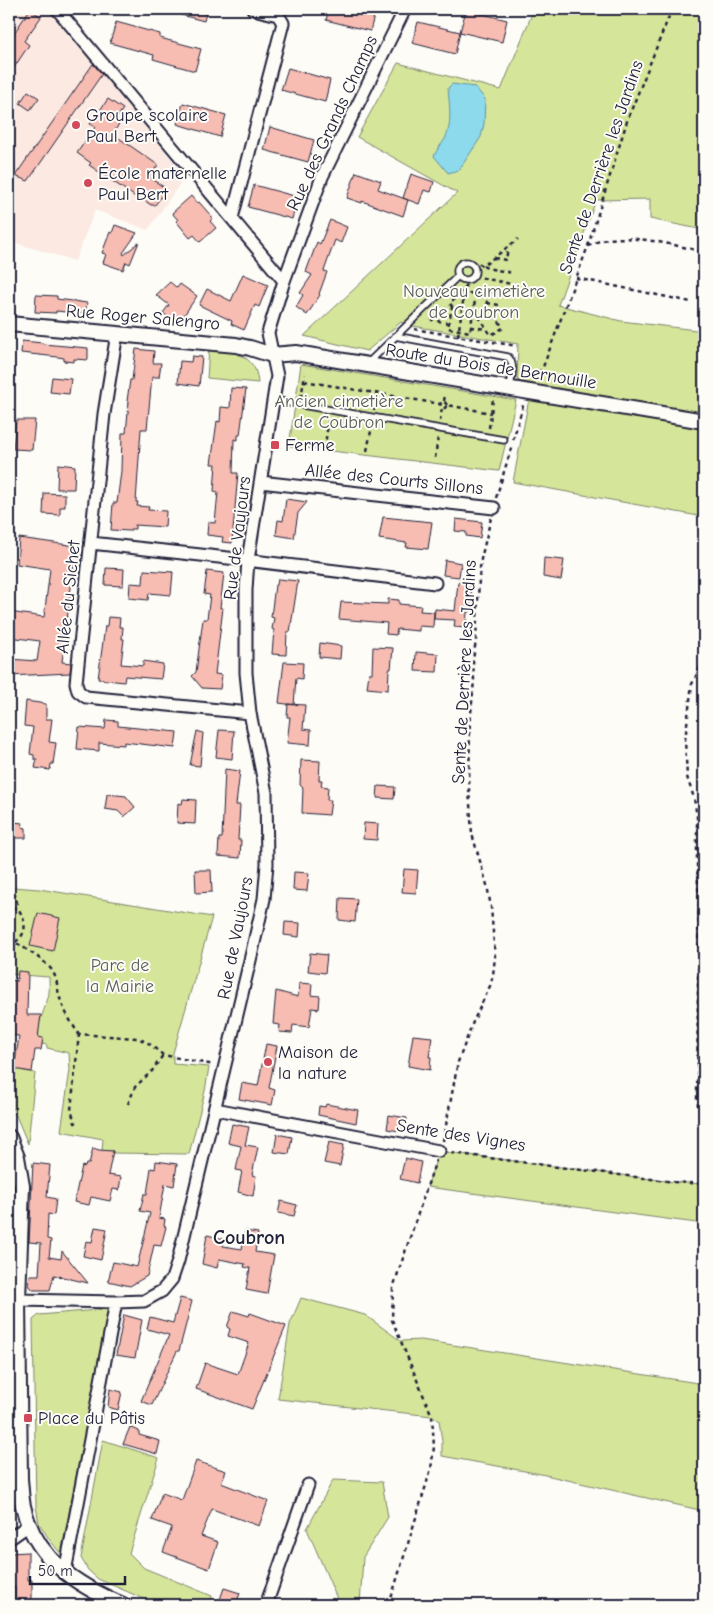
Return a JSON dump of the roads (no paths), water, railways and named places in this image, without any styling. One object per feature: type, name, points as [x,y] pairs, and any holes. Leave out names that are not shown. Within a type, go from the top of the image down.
[{"type":"street","points":[[57,9],[284,281]]},
{"type":"street","points":[[232,218],[283,23],[278,15],[253,9]]},
{"type":"street","name":"Rue des Grands Champs","points":[[272,356],[268,334],[284,281],[322,177],[405,9]]},
{"type":"street","name":"Rue Roger Salengro","points":[[9,324],[236,345],[272,356]]},
{"type":"street","name":"Allée du Sichet","points":[[117,333],[104,414],[76,683],[78,691],[86,698],[250,713]]},
{"type":"street","name":"Route du Bois de Bernouille","points":[[272,356],[296,353],[704,421]]},
{"type":"street","name":"Rue de Vaujours","points":[[15,1309],[144,1301],[162,1292],[172,1279],[178,1261],[264,899],[266,793],[250,713],[246,664],[246,590],[248,560],[276,376],[272,356]]},
{"type":"street","name":"Allée des Courts Sillons","points":[[260,482],[494,508]]},
{"type":"street","points":[[91,543],[248,560],[435,584]]},
{"type":"street","name":"Sente des Vignes","points":[[215,1109],[439,1151]]},
{"type":"street","points":[[9,1137],[19,1162],[22,1186],[15,1309],[14,1452],[23,1505],[29,1525],[38,1542],[50,1558],[85,1587],[123,1605]]},
{"type":"street","points":[[65,1572],[116,1302]]},
{"type":"street","points":[[266,1605],[308,1485]]},
{"type":"street","points":[[9,1539],[29,1525]]},
{"type":"lane","points":[[467,262],[475,270],[474,276],[466,281],[461,280],[458,276],[456,270],[461,263],[467,262]]},
{"type":"lane","points":[[366,364],[458,276]]},
{"type":"lane","points":[[395,336],[508,357],[513,365],[510,388]]},
{"type":"lane","points":[[273,400],[504,440]]},
{"type":"water","points":[[452,84],[475,87],[485,99],[484,124],[481,137],[459,170],[448,173],[434,156],[445,139],[449,127],[448,88]]},
{"type":"place","name":"Groupe scolaire Paul Bert","points":[[76,125]]},
{"type":"place","name":"École maternelle Paul Bert","points":[[88,183]]},
{"type":"place","name":"Ferme","points":[[275,445]]},
{"type":"place","name":"Maison de la nature","points":[[268,1062]]},
{"type":"place","name":"Place du Pâtis","points":[[28,1418]]},
{"type":"district","name":"Coubron","points":[[249,1237]]},
{"type":"park label","name":"Nouveau cimetière de Coubron","points":[[474,301]]},
{"type":"park label","name":"Ancien cimetière de Coubron","points":[[339,411]]},
{"type":"park label","name":"Parc de la Mairie","points":[[120,975]]}]
